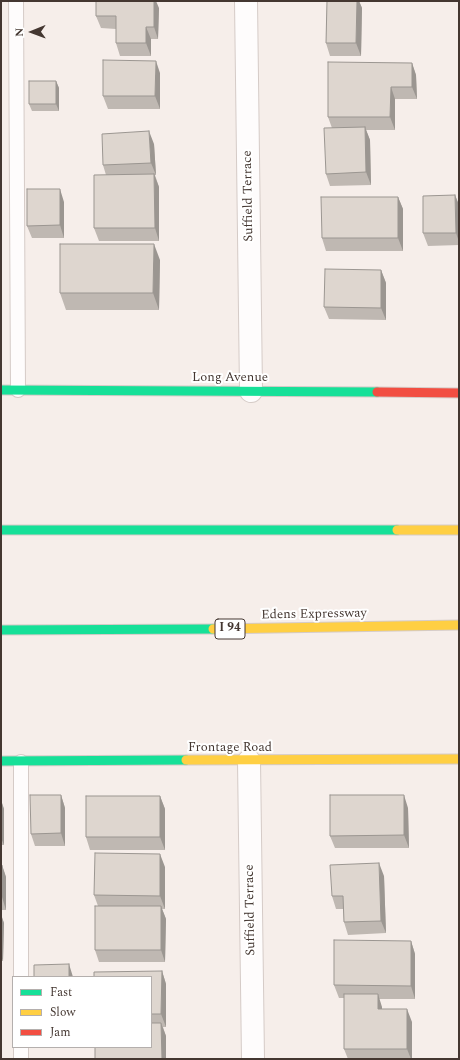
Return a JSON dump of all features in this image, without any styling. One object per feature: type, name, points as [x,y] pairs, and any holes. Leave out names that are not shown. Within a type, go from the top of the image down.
[{"type":"main road","name":"Long Avenue","points":[[1,390],[459,393]]},
{"type":"main road","points":[[1,530],[459,530]]},
{"type":"main road","name":"Edens Expressway","points":[[1,630],[266,629],[459,625]]},
{"type":"main road","name":"Frontage Road","points":[[1,761],[459,759]]},
{"type":"street","name":"Suffield Terrace","points":[[246,1],[251,391]]},
{"type":"street","name":"Suffield Terrace","points":[[249,761],[253,1059]]},
{"type":"lane","points":[[16,1],[18,390]]},
{"type":"lane","points":[[20,762],[21,976]]},
{"type":"lane","points":[[21,1048],[21,1059]]},
{"type":"building","points":[[96,1],[154,1],[154,27],[146,27],[146,43],[116,43],[116,16],[96,16]]},
{"type":"building","points":[[327,1],[357,1],[356,43],[326,43]]},
{"type":"building","points":[[103,60],[156,61],[155,96],[103,96]]},
{"type":"building","points":[[328,62],[412,63],[412,87],[391,87],[390,117],[328,117]]},
{"type":"building","points":[[29,81],[56,81],[56,104],[29,104]]},
{"type":"building","points":[[365,127],[366,172],[326,174],[324,128]]},
{"type":"building","points":[[149,131],[151,163],[103,165],[102,134]]},
{"type":"building","points":[[154,174],[155,228],[94,228],[94,175]]},
{"type":"building","points":[[27,189],[60,189],[60,225],[27,226]]},
{"type":"building","points":[[455,195],[456,233],[423,233],[423,196]]},
{"type":"building","points":[[321,197],[398,197],[398,238],[322,238]]},
{"type":"building","points":[[60,244],[154,244],[153,293],[60,293]]},
{"type":"building","points":[[325,269],[381,270],[381,308],[324,307]]},
{"type":"building","points":[[30,795],[61,795],[61,833],[31,834]]},
{"type":"building","points":[[330,795],[404,795],[404,835],[330,836]]},
{"type":"building","points":[[86,796],[160,796],[160,837],[86,837]]},
{"type":"building","points":[[95,853],[160,854],[160,896],[94,895]]},
{"type":"building","points":[[379,863],[381,921],[344,922],[343,896],[332,896],[330,865]]},
{"type":"building","points":[[2,865],[2,897],[1,897]]},
{"type":"building","points":[[95,906],[161,906],[161,950],[95,950]]},
{"type":"building","points":[[334,940],[411,941],[411,986],[334,985]]},
{"type":"building","points":[[69,964],[69,976],[34,976],[34,965]]},
{"type":"building","points":[[162,971],[161,1014],[152,1014],[152,976],[94,976],[94,972]]},
{"type":"building","points":[[344,994],[378,994],[378,1009],[407,1009],[407,1049],[344,1049]]},
{"type":"building","points":[[152,1023],[161,1023],[162,1059],[95,1059],[95,1048],[152,1048]]},
{"type":"traffic: fast","points":[[1,390],[377,392]]},
{"type":"traffic: fast","points":[[1,530],[397,530]]},
{"type":"traffic: fast","points":[[1,630],[213,629]]},
{"type":"traffic: fast","points":[[1,761],[186,760]]},
{"type":"traffic: slow","points":[[397,530],[459,530]]},
{"type":"traffic: slow","points":[[213,629],[459,625]]},
{"type":"traffic: slow","points":[[186,760],[459,759]]},
{"type":"traffic: jam","points":[[377,392],[459,393]]}]
